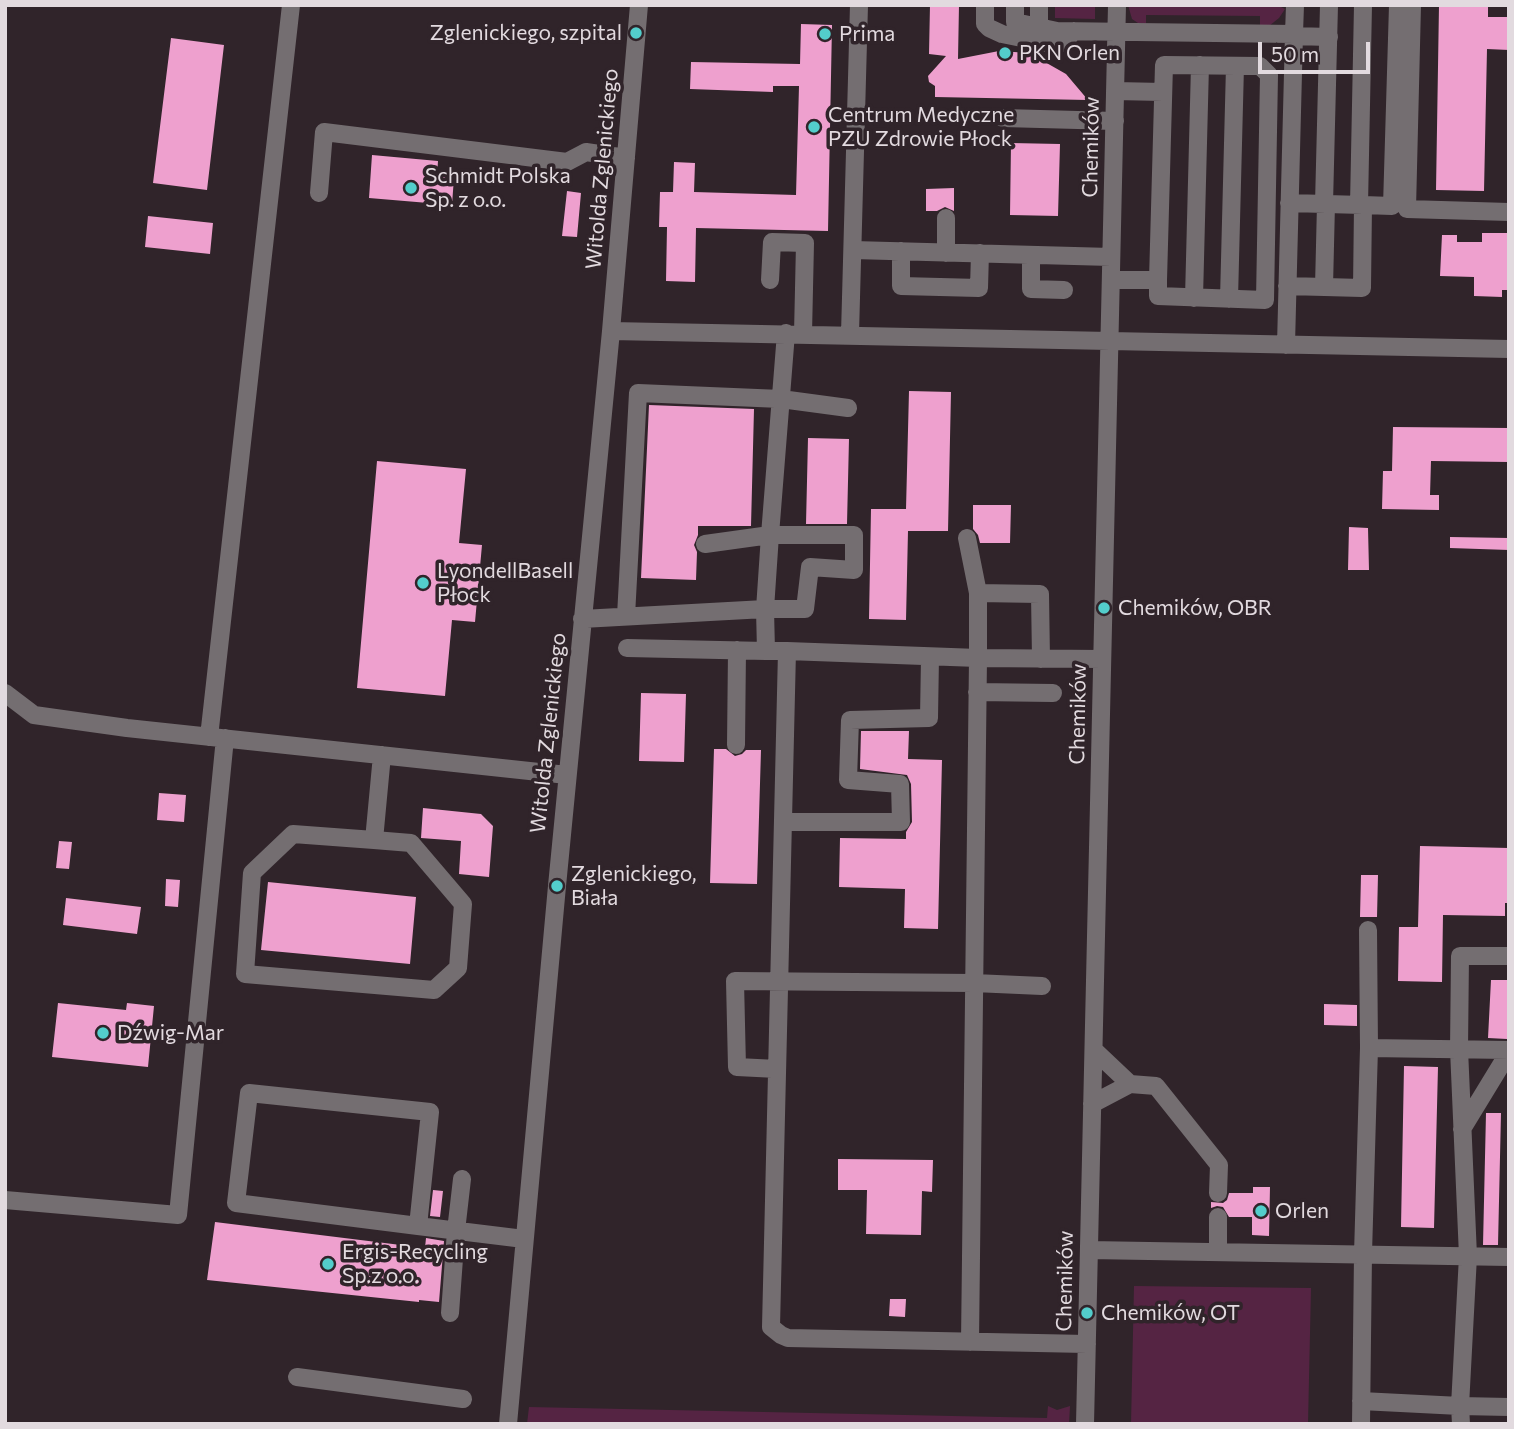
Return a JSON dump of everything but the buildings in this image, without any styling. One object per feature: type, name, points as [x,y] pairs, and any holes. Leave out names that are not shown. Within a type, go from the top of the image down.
[{"type":"street","points":[[5,1200],[178,1214],[217,737],[291,5]]},
{"type":"street","name":"Witolda Zglenickiego","points":[[508,1424],[639,5]]},
{"type":"street","points":[[850,334],[859,5]]},
{"type":"street","points":[[985,5],[985,24],[1002,34],[1056,45],[1074,31]]},
{"type":"street","points":[[1015,5],[1015,22],[1074,31],[1329,37]]},
{"type":"street","points":[[1039,27],[1040,5]]},
{"type":"street","name":"Chemików","points":[[1085,1424],[1117,5]]},
{"type":"street","points":[[1286,345],[1295,5]]},
{"type":"street","points":[[1324,288],[1329,5]]},
{"type":"street","points":[[1293,76],[1269,75],[1260,66],[1164,65],[1158,296],[1265,300],[1287,293],[1324,288],[1362,288],[1363,5]]},
{"type":"street","points":[[1289,203],[1392,206],[1398,5]]},
{"type":"street","points":[[1412,5],[1408,209],[1509,212]]},
{"type":"street","points":[[1194,298],[1200,65]]},
{"type":"street","points":[[1229,299],[1235,66]]},
{"type":"street","points":[[1265,300],[1269,75]]},
{"type":"street","points":[[1115,91],[1163,92]]},
{"type":"street","points":[[1003,118],[1115,121]]},
{"type":"street","points":[[319,193],[324,132],[567,162],[586,152],[626,158]]},
{"type":"street","points":[[946,218],[946,253]]},
{"type":"street","points":[[766,651],[765,609],[781,399],[794,334],[805,243],[772,242],[770,280]]},
{"type":"street","points":[[853,250],[1111,257]]},
{"type":"street","points":[[901,251],[901,286],[979,288],[980,253]]},
{"type":"street","points":[[1031,254],[1031,289],[1064,290]]},
{"type":"street","points":[[1111,279],[1158,280]]},
{"type":"street","points":[[611,331],[1509,349]]},
{"type":"street","points":[[626,616],[638,393],[781,399],[848,408]]},
{"type":"street","points":[[582,619],[805,608],[810,567],[854,570],[854,535],[770,535],[705,544]]},
{"type":"street","points":[[967,538],[978,593],[970,1342]]},
{"type":"street","points":[[978,593],[1040,594],[1041,659]]},
{"type":"street","points":[[627,648],[1102,659]]},
{"type":"street","points":[[736,746],[737,650]]},
{"type":"street","points":[[787,651],[771,1327],[788,1338],[1087,1344]]},
{"type":"street","points":[[783,822],[901,822],[900,783],[848,780],[850,720],[929,718],[930,657]]},
{"type":"street","points":[[977,692],[1052,693]]},
{"type":"street","points":[[5,693],[34,715],[567,775]]},
{"type":"street","points":[[374,840],[382,755]]},
{"type":"street","points":[[293,834],[374,840],[411,843],[463,904],[458,968],[434,990],[245,974],[252,873],[293,834]]},
{"type":"street","points":[[1361,1424],[1369,1048],[1368,930]]},
{"type":"street","points":[[1460,1415],[1468,1256],[1459,1049],[1460,956],[1509,956]]},
{"type":"street","points":[[777,1069],[737,1067],[735,981],[1042,986]]},
{"type":"street","points":[[1369,1048],[1509,1051],[1462,1129]]},
{"type":"street","points":[[1094,1050],[1130,1084]]},
{"type":"street","points":[[1092,1104],[1130,1084],[1156,1086],[1219,1165],[1218,1193]]},
{"type":"street","points":[[418,1226],[430,1112],[249,1093],[236,1203],[456,1231],[524,1239]]},
{"type":"street","points":[[450,1312],[463,1179]]},
{"type":"street","points":[[1218,1217],[1218,1252]]},
{"type":"street","points":[[1089,1250],[1509,1256]]},
{"type":"street","points":[[297,1377],[463,1399]]},
{"type":"street","points":[[1361,1401],[1460,1415],[1509,1406]]},
{"type":"shaded area","points":[[1055,5],[1095,5],[1095,19],[1055,18]]},
{"type":"shaded area","points":[[1128,5],[1277,5],[1285,9],[1269,26],[1260,25],[1260,16],[1146,15],[1146,24],[1132,19]]},
{"type":"shaded area","points":[[1134,1286],[1311,1288],[1308,1424],[1131,1424]]},
{"type":"shaded area","points":[[1048,1406],[1057,1410],[1070,1406],[1069,1424],[527,1424],[529,1407],[1047,1418]]},
{"type":"place","name":"Zglenickiego, szpital","points":[[636,33]]},
{"type":"place","name":"Prima","points":[[825,34]]},
{"type":"place","name":"PKN Orlen","points":[[1005,53]]},
{"type":"place","name":"Centrum Medyczne PZU Zdrowie Płock","points":[[814,127]]},
{"type":"place","name":"Schmidt Polska Sp. z o.o.","points":[[411,188]]},
{"type":"place","name":"LyondellBasell Płock","points":[[423,583]]},
{"type":"place","name":"Chemików, OBR","points":[[1104,608]]},
{"type":"place","name":"Zglenickiego, Biała","points":[[557,886]]},
{"type":"place","name":"Dźwig-Mar","points":[[103,1033]]},
{"type":"place","name":"Orlen","points":[[1261,1211]]},
{"type":"place","name":"Ergis-Recycling Sp.z o.o.","points":[[328,1264]]},
{"type":"place","name":"Chemików, OT","points":[[1087,1313]]}]
